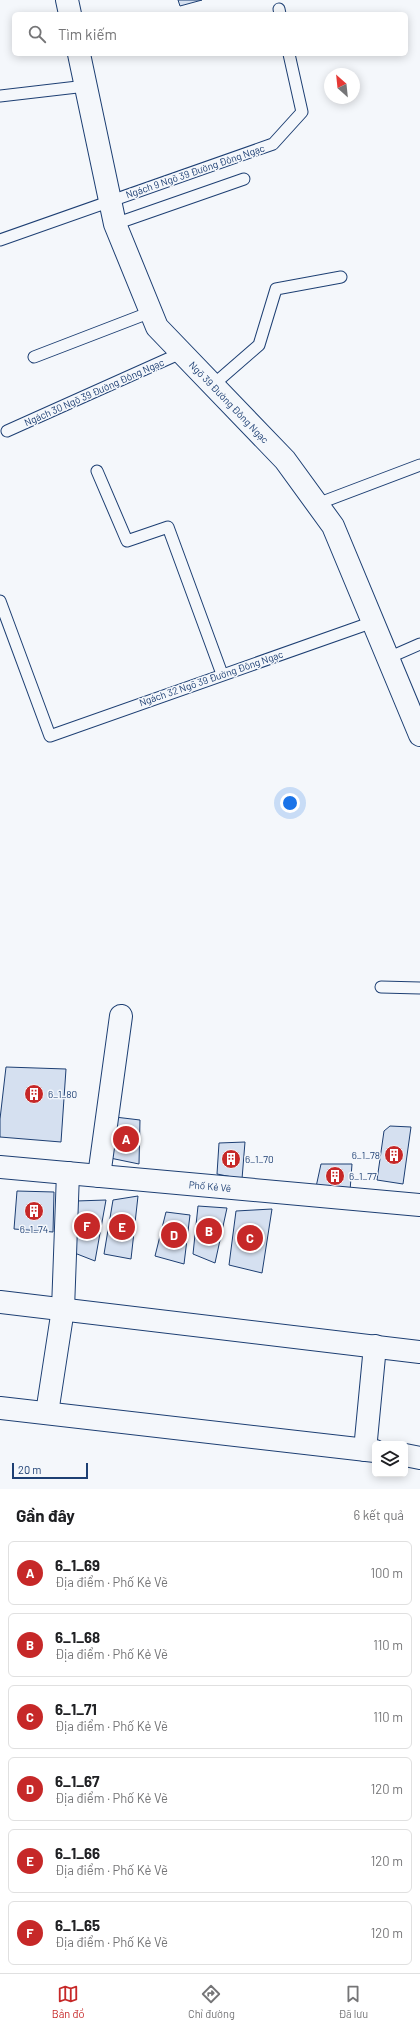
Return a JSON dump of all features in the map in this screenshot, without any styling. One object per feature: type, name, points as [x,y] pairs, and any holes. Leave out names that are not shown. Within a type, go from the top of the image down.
[{"type":"street","points":[[67,0],[70,12]]},
{"type":"street","name":"Ngõ 39 Đường Đông Ngạc","points":[[79,56],[115,224],[157,328],[284,460],[333,526],[420,735]]},
{"type":"street","points":[[99,1176],[121,1016]]},
{"type":"street","name":"Phố Kẻ Vẽ","points":[[0,1167],[420,1205]]},
{"type":"street","points":[[47,1414],[63,1309],[68,1173]]},
{"type":"street","points":[[0,1302],[420,1352]]},
{"type":"street","points":[[0,1408],[370,1450],[374,1346]]},
{"type":"street","points":[[408,1456],[420,1458]]},
{"type":"lane","name":"Ngách 9 Ngõ 39 Đường Đông Ngạc","points":[[110,200],[273,144],[302,112],[289,56]]},
{"type":"lane","points":[[0,96],[86,86]]},
{"type":"lane","points":[[115,224],[244,179]]},
{"type":"lane","points":[[0,240],[110,200]]},
{"type":"lane","points":[[213,385],[259,345],[276,289],[341,277]]},
{"type":"lane","points":[[34,357],[151,312]]},
{"type":"lane","name":"Ngách 30 Ngõ 39 Đường Đông Ngạc","points":[[7,431],[181,353]]},
{"type":"lane","points":[[317,504],[420,464]]},
{"type":"lane","points":[[97,471],[127,540],[168,527],[222,674]]},
{"type":"lane","name":"Ngách 32 Ngõ 39 Đường Đông Ngạc","points":[[0,601],[50,736],[222,674],[373,622]]},
{"type":"lane","points":[[388,658],[420,644]]},
{"type":"lane","points":[[381,987],[420,988]]},
{"type":"building","points":[[178,0],[202,0],[180,6]]},
{"type":"building","name":"6_1_80","points":[[6,1067],[66,1069],[61,1142],[0,1137],[0,1119]]},
{"type":"building","points":[[115,1117],[140,1120],[139,1164],[110,1158]]},
{"type":"building","name":"6_1_78","points":[[390,1126],[411,1127],[403,1184],[377,1180],[384,1131]]},
{"type":"building","name":"6_1_70","points":[[245,1142],[242,1179],[217,1174],[219,1143]]},
{"type":"building","name":"6_1_77","points":[[321,1164],[352,1164],[350,1191],[316,1187]]},
{"type":"building","name":"6_1_74","points":[[17,1191],[54,1192],[53,1232],[14,1229]]},
{"type":"building","points":[[138,1196],[131,1259],[104,1254],[113,1200]]},
{"type":"building","points":[[106,1200],[95,1261],[72,1252],[76,1201]]},
{"type":"building","points":[[198,1206],[227,1208],[215,1263],[193,1254]]},
{"type":"building","points":[[272,1209],[262,1273],[229,1265],[236,1211]]},
{"type":"building","points":[[166,1212],[190,1215],[184,1264],[155,1256]]},
{"type":"place","name":"6_1_80","points":[[34,1094]]},
{"type":"place","name":"6_1_69","points":[[126,1139]]},
{"type":"place","name":"6_1_78","points":[[394,1155]]},
{"type":"place","name":"6_1_70","points":[[231,1159]]},
{"type":"place","name":"6_1_77","points":[[335,1176]]},
{"type":"place","name":"6_1_74","points":[[34,1211]]},
{"type":"place","name":"6_1_65","points":[[87,1226]]},
{"type":"place","name":"6_1_66","points":[[122,1227]]},
{"type":"place","name":"6_1_68","points":[[209,1231]]},
{"type":"place","name":"6_1_67","points":[[174,1235]]},
{"type":"place","name":"6_1_71","points":[[250,1238]]}]
